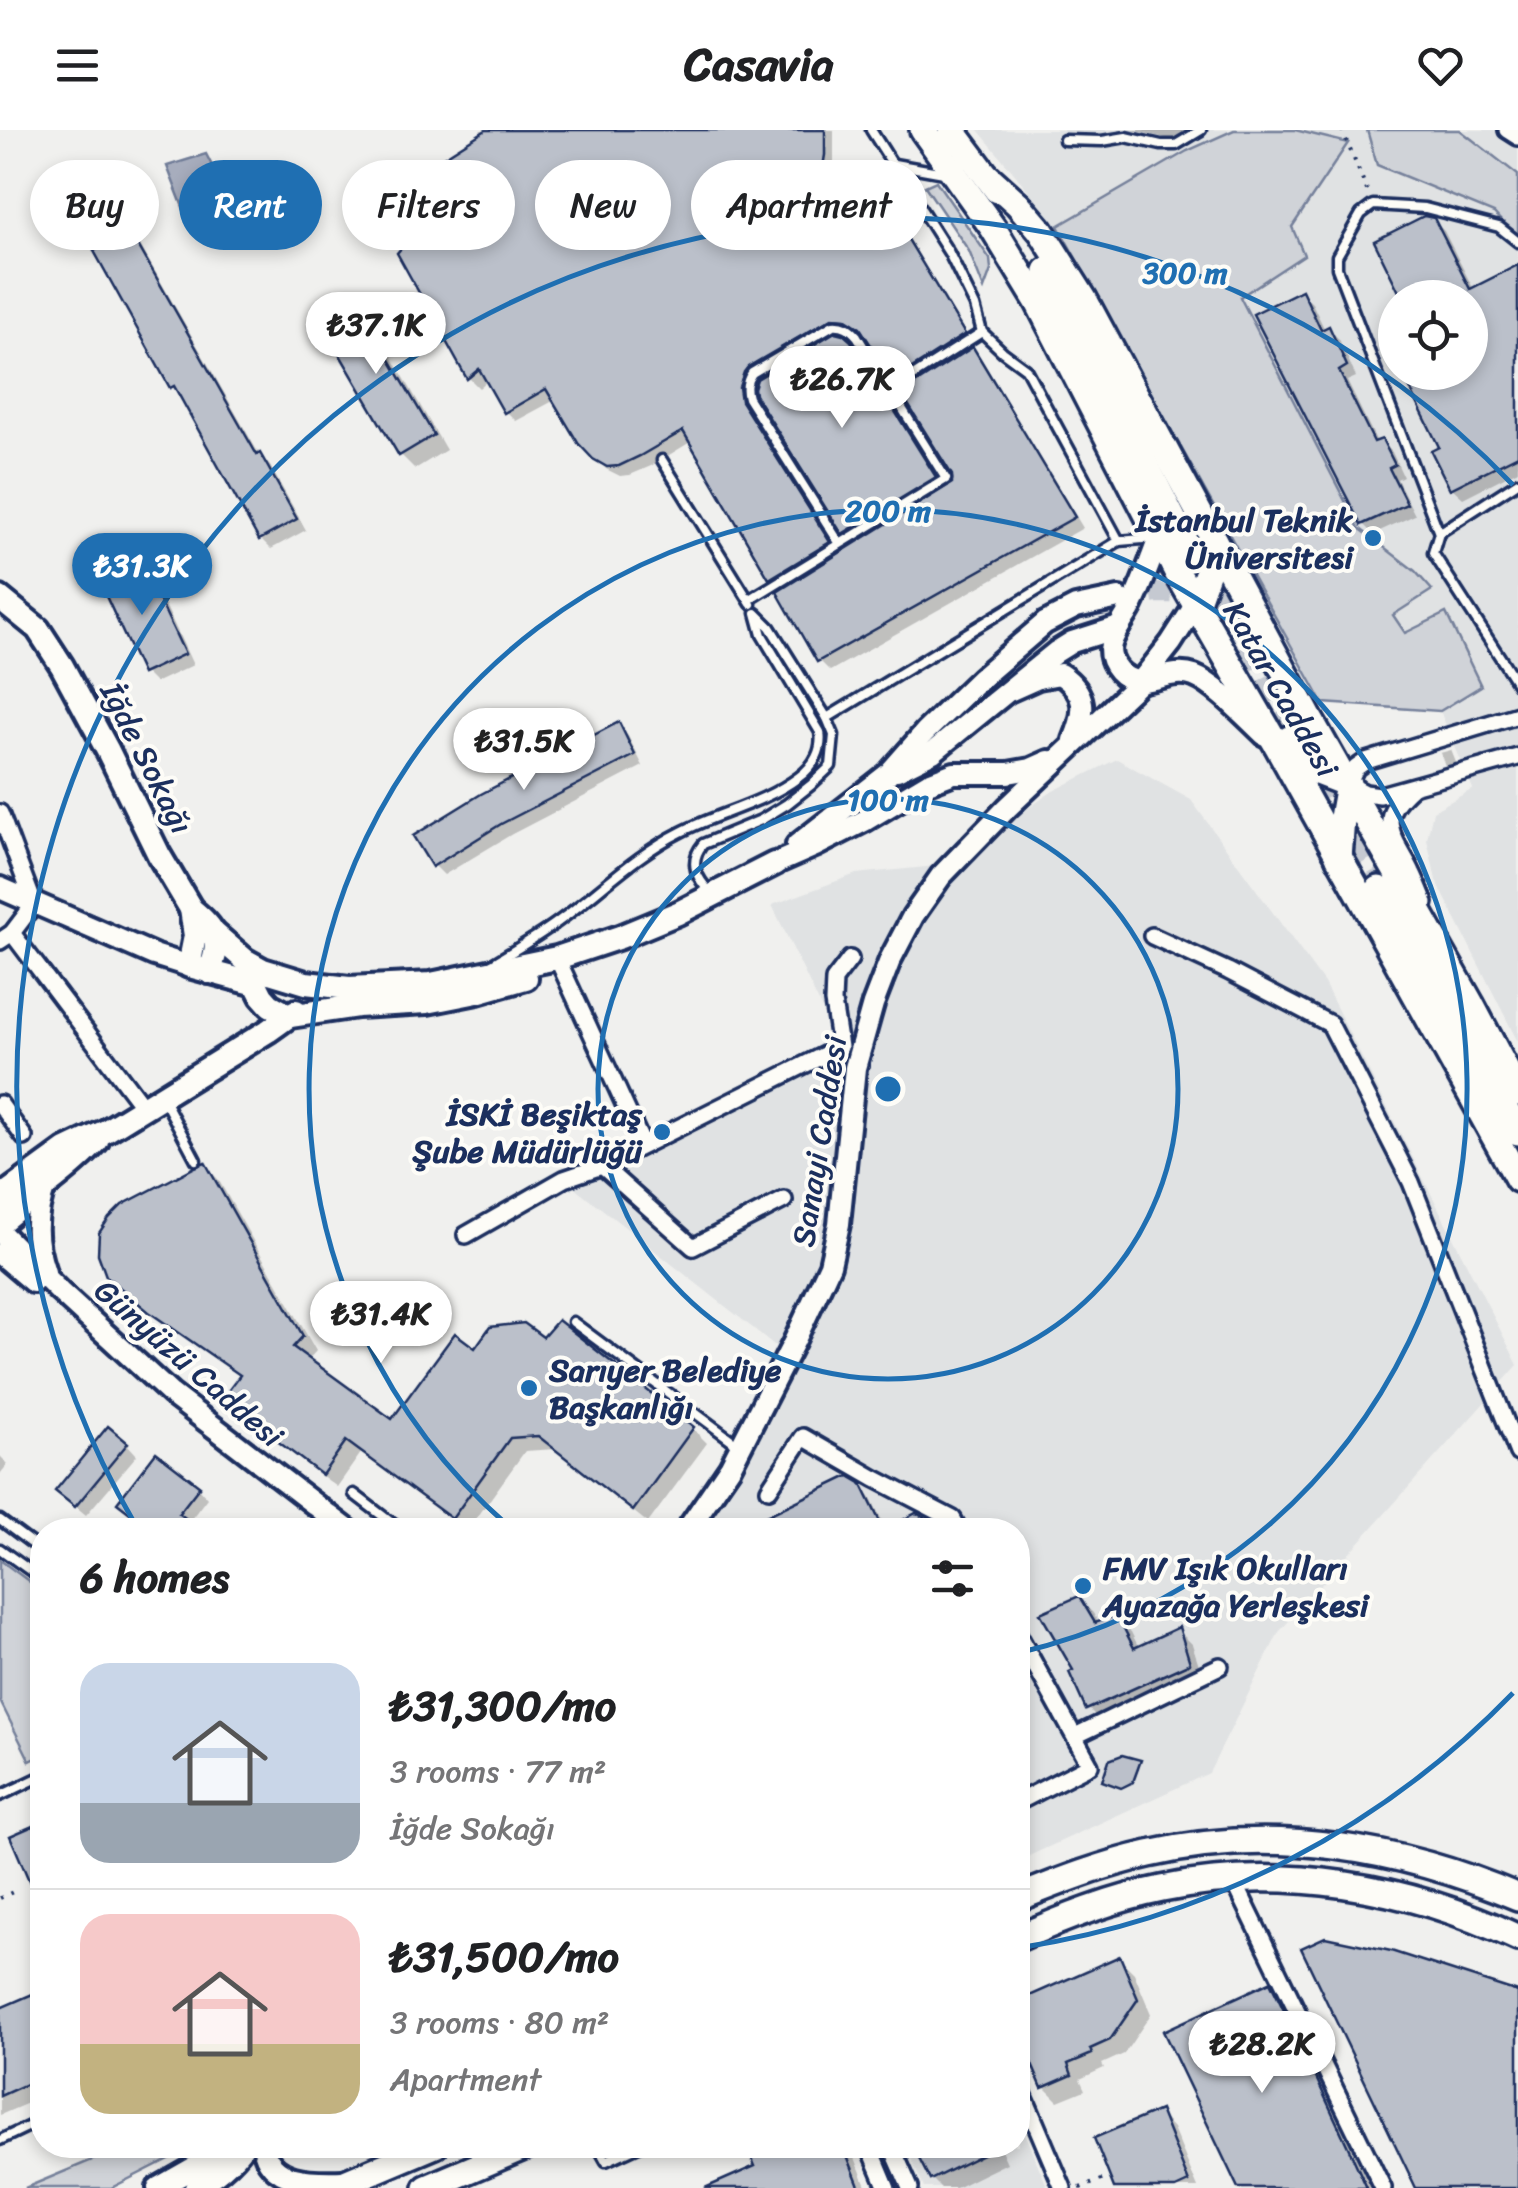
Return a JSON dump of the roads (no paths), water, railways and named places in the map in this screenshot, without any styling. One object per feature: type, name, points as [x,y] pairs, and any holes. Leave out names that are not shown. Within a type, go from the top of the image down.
[{"type":"main road","name":"Katar Caddesi","points":[[924,130],[957,174],[1038,302],[1159,538],[1518,1178]]},
{"type":"main road","points":[[952,130],[1016,218],[1059,291],[1190,550]]},
{"type":"main road","points":[[987,176],[1041,231],[1084,299],[1311,721],[1518,1093]]},
{"type":"main road","points":[[1196,604],[1210,568],[1214,542]]},
{"type":"main road","name":"İğde Sokağı","points":[[0,598],[38,629],[62,666],[190,909]]},
{"type":"main road","points":[[1230,665],[1312,770],[1348,784]]},
{"type":"main road","points":[[1338,858],[1348,784]]},
{"type":"main road","points":[[199,969],[348,988],[431,984],[557,958],[620,937],[715,896],[774,864]]},
{"type":"main road","points":[[1379,889],[1518,1132]]},
{"type":"main road","points":[[190,909],[268,978]]},
{"type":"main road","points":[[190,909],[199,969]]},
{"type":"main road","points":[[199,969],[216,955],[216,934]]},
{"type":"main road","points":[[268,978],[262,996],[290,1016],[357,1006],[426,1002],[477,992],[532,976],[557,958]]},
{"type":"main road","points":[[0,1198],[66,1150],[106,1131],[290,1016],[306,1002],[348,988]]},
{"type":"main road","points":[[0,1223],[76,1164],[106,1131]]},
{"type":"main road","points":[[1030,1893],[1148,1854],[1263,1841],[1403,1857],[1441,1867],[1518,1897]]},
{"type":"main road","points":[[1030,1933],[1127,1897],[1233,1878],[1296,1879],[1382,1891],[1466,1915],[1518,1938]]},
{"type":"main road","points":[[341,2184],[404,2158]]},
{"type":"main road","points":[[428,2188],[498,2158]]},
{"type":"street","points":[[1507,130],[1518,138]]},
{"type":"street","points":[[1159,538],[1132,607],[1110,646],[1114,665],[1122,674],[1141,681],[1181,674],[1196,676],[1278,747]]},
{"type":"street","points":[[774,864],[888,774],[981,678],[1045,624],[1076,607],[1119,598]]},
{"type":"street","name":"Sanayi Caddesi","points":[[695,1518],[730,1467],[830,1264],[839,1224],[855,1068],[873,1004],[913,916],[941,876],[1141,681],[1196,604]]},
{"type":"street","points":[[888,774],[933,752],[1031,670],[1072,642],[1119,627]]},
{"type":"street","points":[[774,864],[954,773],[1008,774],[1032,769],[1063,755],[1084,717],[1082,699],[1070,681],[1060,674],[1038,678],[1011,690]]},
{"type":"street","points":[[1518,714],[1366,760],[1356,768],[1348,784],[1380,795],[1518,758]]},
{"type":"street","points":[[1412,787],[1391,812],[1390,822],[1425,903],[1430,930]]},
{"type":"street","points":[[0,812],[34,904]]},
{"type":"street","points":[[0,888],[154,955],[199,969]]},
{"type":"street","points":[[34,904],[6,937],[153,1102]]},
{"type":"street","points":[[1152,936],[1330,1024],[1411,1182],[1518,1452]]},
{"type":"street","points":[[557,958],[642,1145]]},
{"type":"street","points":[[466,1235],[564,1179],[602,1166],[840,1047],[834,980],[850,959]]},
{"type":"street","points":[[0,1104],[24,1137]]},
{"type":"street","points":[[602,1166],[693,1247],[784,1200]]},
{"type":"street","points":[[45,1186],[35,1233],[47,1279]]},
{"type":"street","name":"Günyüzü Caddesi","points":[[0,1232],[171,1394],[332,1518]]},
{"type":"street","name":"Günyüzü Caddesi","points":[[0,1254],[170,1406],[315,1518]]},
{"type":"street","points":[[768,1489],[804,1437],[951,1518]]},
{"type":"street","points":[[1030,1655],[1090,1765],[1030,1796]]},
{"type":"street","points":[[1075,1736],[1220,1666]]},
{"type":"street","points":[[1233,1878],[1383,2188]]},
{"type":"street","points":[[1030,2110],[1064,2188]]},
{"type":"street","points":[[158,2188],[207,2158]]},
{"type":"street","points":[[196,2188],[235,2158]]},
{"type":"street","points":[[267,2158],[282,2174],[341,2184]]},
{"type":"street","points":[[874,2158],[887,2188]]},
{"type":"street","points":[[897,2158],[910,2188]]},
{"type":"lane","points":[[871,130],[891,160]]},
{"type":"lane","points":[[1064,140],[1102,142],[1126,136],[1176,145],[1200,130]]},
{"type":"lane","points":[[927,169],[957,174]]},
{"type":"lane","points":[[1439,533],[1338,268],[1337,256],[1360,214],[1374,205],[1425,208],[1499,227],[1518,242]]},
{"type":"lane","points":[[927,219],[963,279],[982,332],[1026,370],[1119,541]]},
{"type":"lane","points":[[749,600],[946,479],[857,336],[852,330],[832,325],[752,373],[746,384],[748,398],[840,544]]},
{"type":"lane","points":[[891,390],[982,332]]},
{"type":"lane","points":[[473,976],[560,920],[633,862],[682,832],[774,793],[802,775],[822,744],[820,732],[762,635],[749,600],[662,460]]},
{"type":"lane","points":[[1518,482],[1439,533],[1432,553],[1518,685]]},
{"type":"lane","points":[[827,718],[1119,541],[1159,538]]},
{"type":"lane","points":[[715,896],[698,878],[693,865],[703,844],[761,820],[812,785],[830,766],[834,736],[827,718],[770,627],[756,613]]},
{"type":"lane","points":[[153,1102],[196,1160]]},
{"type":"lane","points":[[573,1322],[740,1446]]},
{"type":"lane","points":[[354,1494],[385,1518]]},
{"type":"lane","points":[[0,1520],[30,1542]]},
{"type":"lane","points":[[0,1548],[30,1571]]},
{"type":"lane","points":[[0,1796],[30,1782]]},
{"type":"lane","points":[[0,2140],[30,2126]]},
{"type":"water","points":[[206,154],[209,160],[186,160]]},
{"type":"water","points":[[179,162],[179,197],[167,166]]},
{"type":"tunnel","points":[[1189,550],[1379,889]]},
{"type":"tunnel","points":[[1122,598],[1157,593],[1196,594],[1218,603]]},
{"type":"place","name":"İstanbul Teknik Üniversitesi","points":[[1373,538]]},
{"type":"place","name":"İSKİ Beşiktaş Şube Müdürlüğü","points":[[662,1132]]},
{"type":"place","name":"Sarıyer Belediye Başkanlığı","points":[[529,1388]]},
{"type":"place","name":"FMV Işık Okulları Ayazağa Yerleşkesi","points":[[1083,1586]]}]
